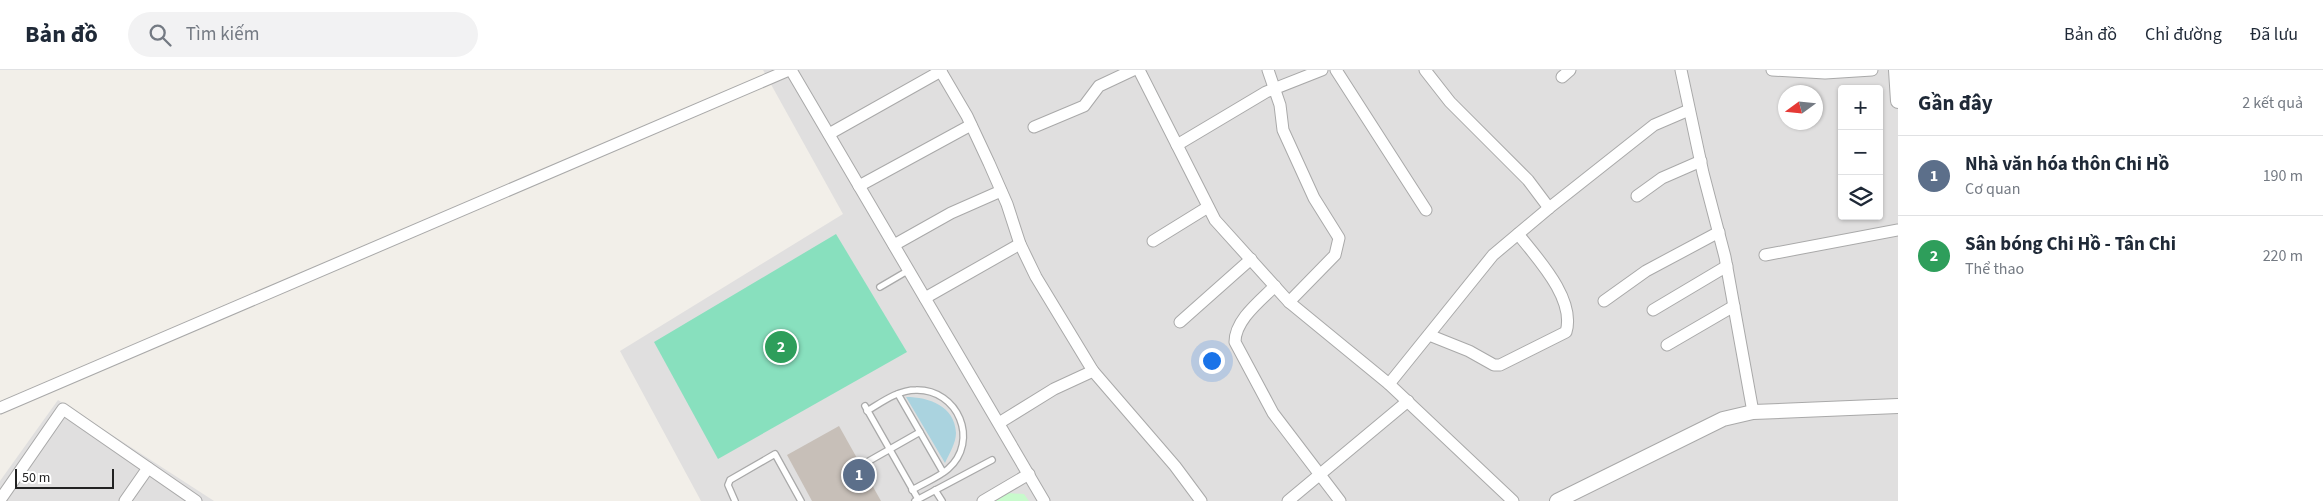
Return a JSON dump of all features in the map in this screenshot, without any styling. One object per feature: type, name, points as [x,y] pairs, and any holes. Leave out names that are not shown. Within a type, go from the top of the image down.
[{"type":"street","points":[[0,408],[790,70],[1044,501]]},
{"type":"street","points":[[1034,127],[1084,106],[1099,86],[1133,70]]},
{"type":"street","points":[[1139,70],[1215,220],[1289,302],[1389,384],[1513,501]]},
{"type":"street","points":[[1268,70],[1280,105],[1283,130],[1314,198],[1339,238],[1335,255],[1289,302]]},
{"type":"street","points":[[1177,145],[1275,88],[1322,70]]},
{"type":"street","points":[[1336,70],[1426,210]]},
{"type":"street","points":[[1425,70],[1450,102],[1528,180],[1549,208]]},
{"type":"street","points":[[1680,70],[1727,266],[1753,412]]},
{"type":"street","points":[[1772,70],[1825,73],[1872,70]]},
{"type":"street","points":[[1896,70],[1898,101]]},
{"type":"street","points":[[829,134],[941,71],[971,125],[1001,191],[1020,244],[1036,277],[1093,371],[1175,466],[1201,501]]},
{"type":"street","points":[[1389,384],[1484,264],[1549,208],[1654,125],[1689,110]]},
{"type":"street","points":[[859,186],[971,125]]},
{"type":"street","points":[[1637,196],[1662,178],[1701,161]]},
{"type":"street","points":[[894,245],[951,213],[1001,191]]},
{"type":"street","points":[[1153,242],[1208,208]]},
{"type":"street","points":[[1765,255],[1898,230]]},
{"type":"street","points":[[1604,301],[1646,271],[1719,232]]},
{"type":"street","points":[[1429,335],[1469,351],[1494,365],[1500,365],[1566,332],[1568,324],[1564,300],[1552,279],[1518,234]]},
{"type":"street","points":[[925,298],[1020,244]]},
{"type":"street","points":[[1180,322],[1251,259]]},
{"type":"street","points":[[1653,310],[1727,266]]},
{"type":"street","points":[[1274,286],[1243,319],[1235,342],[1272,414],[1340,501]]},
{"type":"street","points":[[1667,345],[1734,306]]},
{"type":"street","points":[[999,423],[1054,390],[1093,371]]},
{"type":"street","points":[[1288,501],[1408,401]]},
{"type":"street","points":[[1557,501],[1712,422],[1753,412],[1898,406]]},
{"type":"street","points":[[0,500],[62,409],[196,501]]},
{"type":"street","points":[[126,501],[148,468]]},
{"type":"street","points":[[983,501],[1029,474]]},
{"type":"lane","points":[[880,287],[909,270]]},
{"type":"lane","points":[[912,490],[943,472],[954,461],[963,438],[962,424],[958,412],[948,401],[926,390],[914,390],[898,394],[866,408],[916,500],[992,460]]},
{"type":"lane","points":[[898,394],[943,472]]},
{"type":"lane","points":[[869,461],[920,432]]},
{"type":"lane","points":[[735,501],[728,485],[730,480],[775,454],[801,501]]},
{"type":"lane","points":[[935,490],[942,501]]},
{"type":"shaded area","points":[[763,70],[1898,70],[1898,501],[701,501],[620,351],[843,214]]},
{"type":"shaded area","points":[[58,400],[214,501],[0,501],[0,481]]},
{"type":"green space","points":[[836,234],[907,352],[718,459],[654,342]]},
{"type":"green space","points":[[1008,493],[1024,494],[1029,501],[994,501]]},
{"type":"water","points":[[906,397],[932,401],[946,410],[951,416],[955,424],[956,437],[945,463]]},
{"type":"building","points":[[839,426],[881,501],[812,501],[787,455]]},
{"type":"place","name":"Sân bóng Chi Hồ - Tân Chi","points":[[781,347]]},
{"type":"place","name":"Nhà văn hóa thôn Chi Hồ","points":[[859,475]]}]
